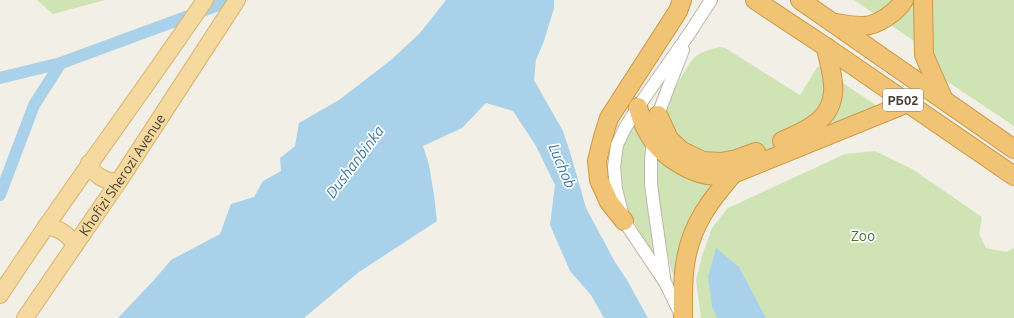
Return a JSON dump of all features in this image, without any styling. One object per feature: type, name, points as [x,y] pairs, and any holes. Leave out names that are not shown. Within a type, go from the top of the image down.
[{"type":"highway","points":[[624,221],[609,202],[599,180],[597,161],[603,137],[609,118],[678,11],[682,0]]},
{"type":"highway","name":"РБ02","points":[[756,0],[1014,176]]},
{"type":"highway","points":[[832,22],[864,26],[877,23],[892,13],[902,4],[904,0]]},
{"type":"highway","points":[[923,0],[924,55],[944,99]]},
{"type":"highway","name":"РБ02","points":[[802,2],[944,99],[1014,149]]},
{"type":"highway","points":[[658,115],[669,139],[682,151],[703,161],[721,162],[737,159],[801,133],[818,122],[827,112],[832,96],[833,84],[826,47]]},
{"type":"highway","points":[[638,107],[642,120],[653,141],[666,154],[681,165],[697,172],[716,176],[733,174],[908,103]]},
{"type":"highway","points":[[683,318],[685,260],[693,232],[703,213],[718,191],[733,174]]},
{"type":"main road","points":[[0,295],[89,163],[204,0]]},
{"type":"main road","name":"Khofizi Sherozi Avenue","points":[[25,318],[119,182],[237,0]]},
{"type":"main road","points":[[89,163],[91,169],[99,176],[109,181],[119,182]]},
{"type":"main road","points":[[46,226],[62,231],[71,238],[75,245]]},
{"type":"street","points":[[683,318],[665,282],[624,221],[616,189],[614,167],[617,145],[625,128],[691,32],[711,0]]},
{"type":"street","points":[[665,282],[651,184],[651,160],[658,115],[691,32]]},
{"type":"green space","points":[[37,0],[105,0],[53,14]]},
{"type":"green space","points":[[854,0],[919,0],[917,43]]},
{"type":"green space","points":[[928,0],[1014,0],[1014,126],[924,66]]},
{"type":"green space","points":[[720,47],[725,48],[800,95],[818,66],[880,108],[728,167],[662,132],[669,102],[689,65],[699,54]]},
{"type":"green space","points":[[636,121],[648,149],[645,176],[646,194],[656,259],[627,209],[619,182],[620,151]]},
{"type":"green space","name":"Zoo","points":[[875,151],[912,169],[982,217],[979,234],[986,248],[1006,252],[1014,248],[1014,318],[701,318],[696,280],[703,253],[712,228],[728,208],[845,154]]},
{"type":"green space","points":[[658,152],[711,181],[716,187],[680,293],[671,268],[664,238],[658,194]]},
{"type":"water","points":[[446,0],[554,0],[554,8],[544,41],[536,60],[534,80],[563,131],[586,208],[615,262],[627,280],[648,318],[604,318],[591,295],[570,271],[550,225],[555,185],[536,146],[513,111],[486,103],[462,128],[423,146],[429,165],[437,221],[359,272],[304,318],[118,318],[171,260],[220,234],[231,204],[254,197],[263,181],[281,171],[280,158],[295,146],[299,123],[339,100],[391,60],[420,33]]},
{"type":"water","points":[[716,248],[739,267],[766,318],[717,318],[712,306],[708,277]]},
{"type":"waterway","points":[[0,78],[61,63],[232,0]]},
{"type":"waterway","points":[[0,195],[34,105],[61,63]]},
{"type":"water label","name":"Dushanbinka","points":[[355,162]]},
{"type":"water label","name":"Luchob","points":[[562,166]]}]
